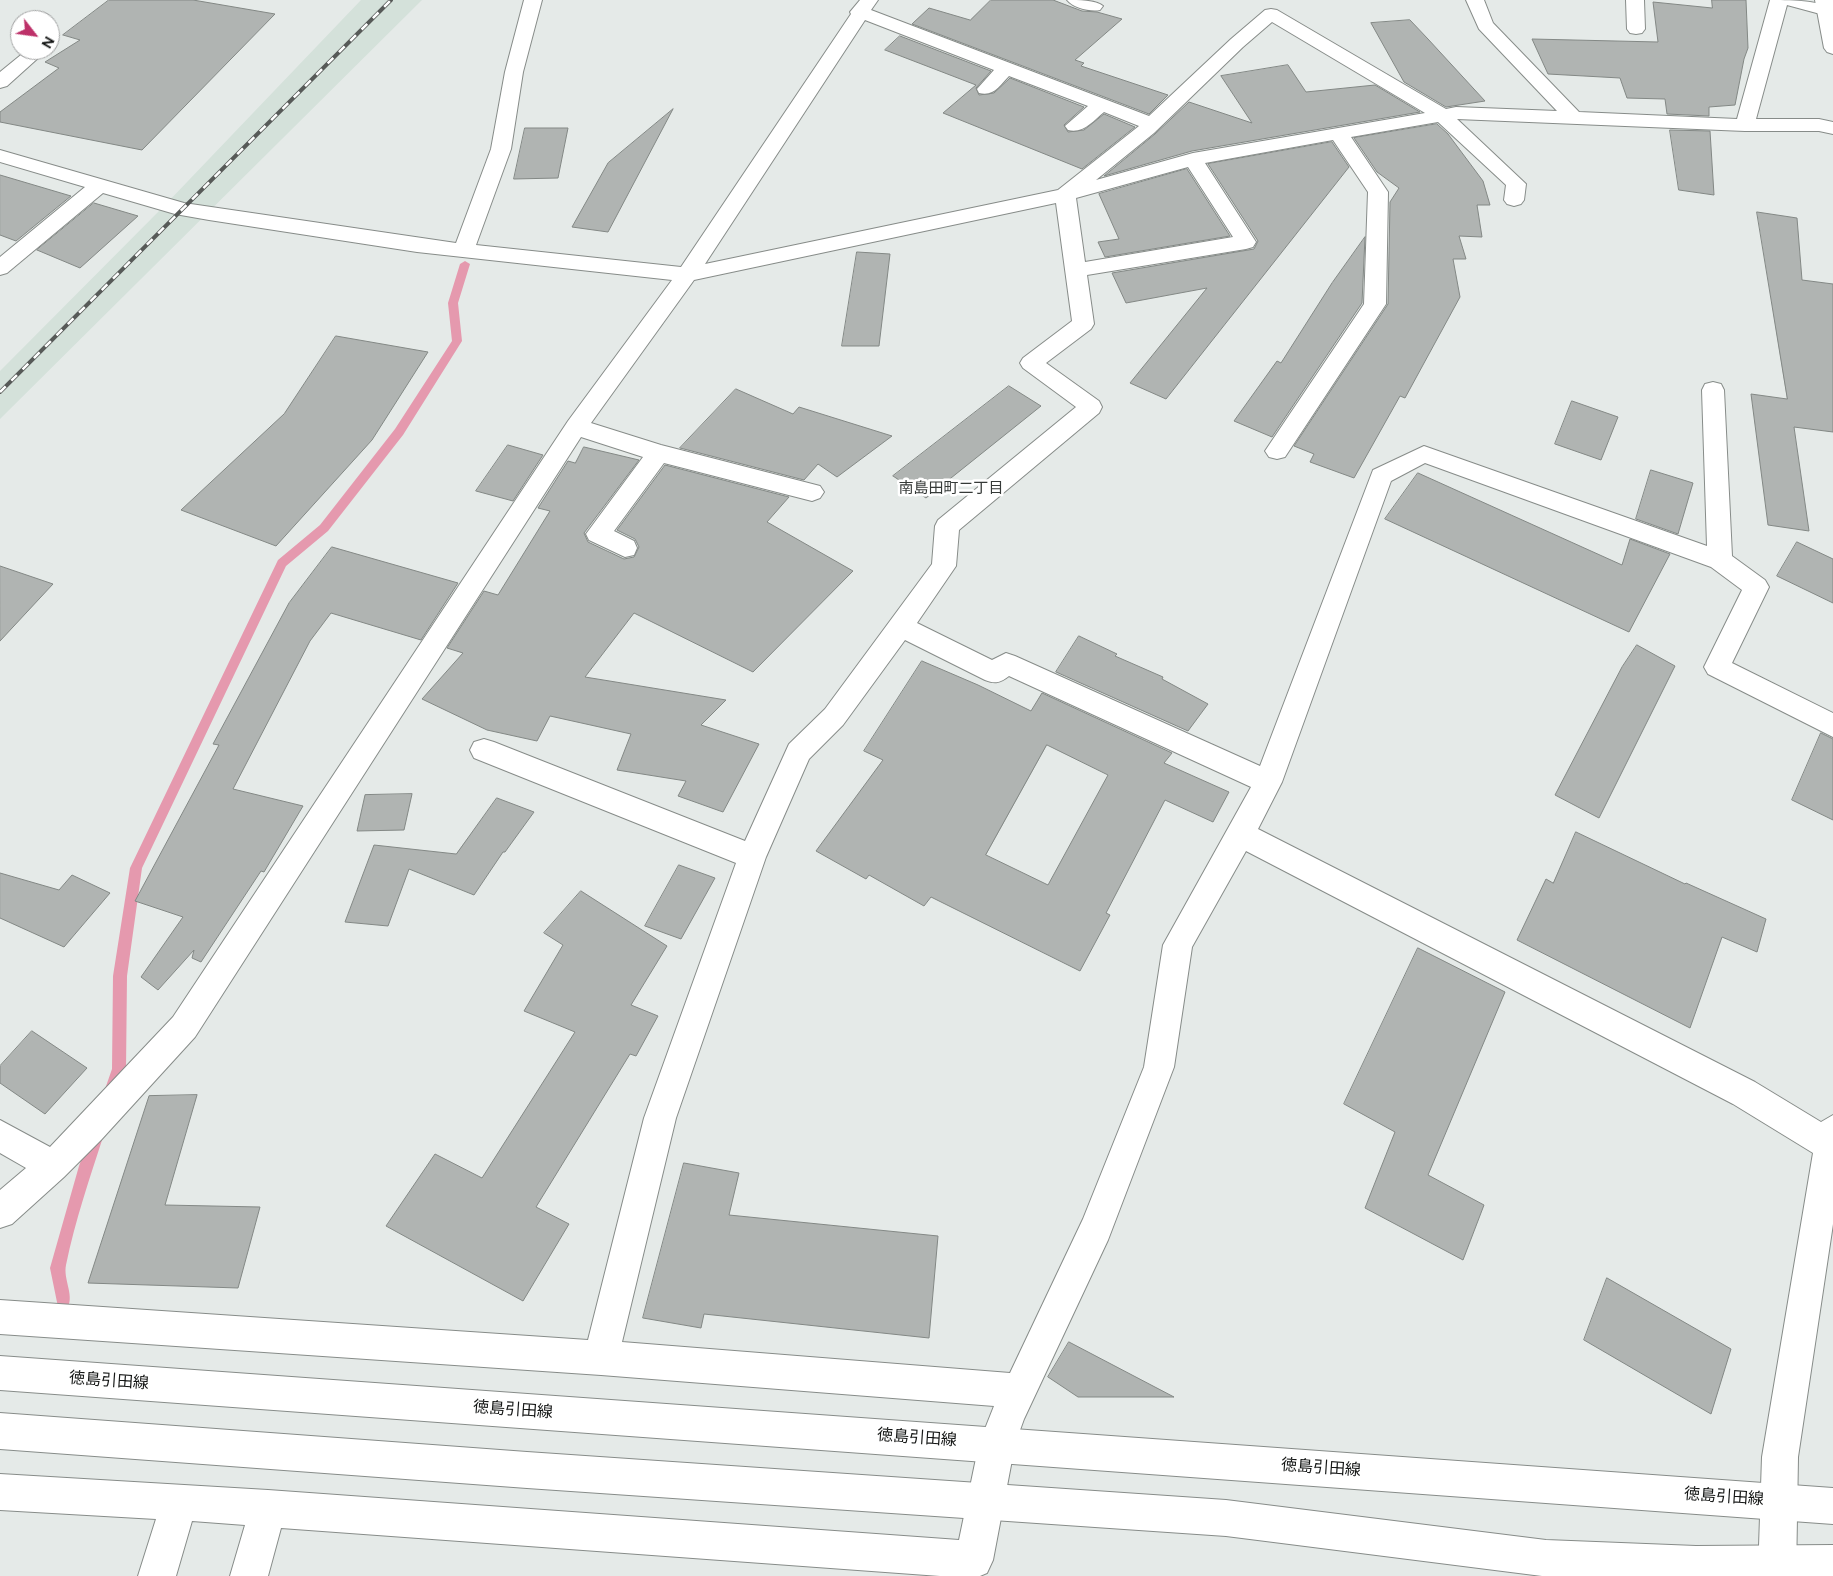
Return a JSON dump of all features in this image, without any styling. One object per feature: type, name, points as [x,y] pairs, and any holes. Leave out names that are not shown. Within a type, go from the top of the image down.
[{"type":"street","points":[[464,250],[492,178],[501,149],[514,72],[533,0]]},
{"type":"street","points":[[1076,0],[1094,6]]},
{"type":"street","points":[[1475,0],[1485,25],[1574,118]]},
{"type":"street","points":[[1635,0],[1636,29]]},
{"type":"street","points":[[1745,125],[1779,0]]},
{"type":"street","points":[[1789,0],[1824,5],[1833,48]]},
{"type":"street","points":[[0,1212],[54,1166],[90,1130],[184,1027],[576,427],[687,274],[864,6],[1006,68],[1152,124]]},
{"type":"street","points":[[1065,195],[1152,124],[1276,7],[1442,115],[1516,184],[1514,200]]},
{"type":"street","points":[[0,82],[26,60]]},
{"type":"street","points":[[986,89],[1006,68]]},
{"type":"street","points":[[1075,126],[1101,105]]},
{"type":"street","points":[[0,156],[182,209],[209,214],[464,250],[687,274],[1065,195],[1193,159],[1456,113],[1745,125],[1819,125],[1833,128]]},
{"type":"street","points":[[1277,451],[1375,304],[1378,192],[1339,134]]},
{"type":"street","points":[[1075,270],[1246,242],[1193,159]]},
{"type":"street","points":[[0,268],[100,185]]},
{"type":"street","points":[[601,1358],[660,1118],[752,857],[799,752],[834,717],[944,566],[947,526],[1090,407],[1031,363],[1083,324],[1065,195]]},
{"type":"street","points":[[1713,390],[1720,560]]},
{"type":"street","points":[[576,427],[659,453],[812,492]]},
{"type":"street","points":[[625,548],[598,534],[659,453]]},
{"type":"street","points":[[0,1492],[268,1508],[974,1560],[997,1444],[1096,1228],[1159,1067],[1178,945],[1268,782],[1381,476],[1424,454],[1720,560],[1756,587],[1717,667],[1833,726]]},
{"type":"street","points":[[901,626],[994,673],[1006,663],[1268,782]]},
{"type":"street","points":[[484,750],[752,857]]},
{"type":"street","points":[[1241,834],[1832,1141],[1811,1256],[1780,1457],[1778,1570]]},
{"type":"street","points":[[0,1136],[54,1166]]},
{"type":"street","points":[[0,1317],[601,1358],[1020,1391]]},
{"type":"street","name":"徳島引田線","points":[[0,1373],[1833,1506]]},
{"type":"street","points":[[0,1431],[527,1470],[1226,1518],[1546,1558],[1778,1570],[1833,1564]]},
{"type":"street","points":[[157,1576],[179,1502]]},
{"type":"street","points":[[249,1576],[268,1508]]},
{"type":"shaded area","points":[[361,0],[422,0],[0,419],[0,371],[166,204]]},
{"type":"building","points":[[109,0],[193,0],[275,14],[142,150],[0,122],[0,112],[59,68],[45,62],[48,60],[60,60],[60,53],[80,40],[63,35]]},
{"type":"building","points":[[991,0],[1053,0],[1082,11],[1097,12],[1122,19],[1075,60],[1084,63],[1081,66],[1168,95],[1149,114],[912,24],[929,8],[970,20]]},
{"type":"building","points":[[1712,0],[1746,0],[1748,48],[1735,105],[1709,107],[1709,116],[1667,114],[1665,99],[1627,98],[1620,78],[1548,74],[1532,39],[1658,42],[1653,2],[1712,8]]},
{"type":"building","points":[[1410,20],[1485,101],[1446,107],[1404,82],[1371,23]]},
{"type":"building","points":[[900,36],[991,71],[976,88],[979,95],[994,93],[1010,78],[1084,107],[1064,125],[1068,132],[1084,130],[1104,114],[1135,127],[1082,169],[943,113],[976,85],[885,50]]},
{"type":"building","points":[[1288,65],[1306,92],[1375,85],[1420,112],[1192,151],[1104,176],[1155,134],[1189,102],[1252,123],[1221,76]]},
{"type":"building","points":[[673,109],[608,232],[572,227],[608,163]]},
{"type":"building","points":[[1437,124],[1448,134],[1483,181],[1490,205],[1477,205],[1482,237],[1459,236],[1466,259],[1453,259],[1460,297],[1405,398],[1400,396],[1354,478],[1310,462],[1314,454],[1294,446],[1388,304],[1390,202],[1399,188],[1377,172],[1354,138]]},
{"type":"building","points":[[525,128],[568,128],[558,178],[514,179]]},
{"type":"building","points":[[1670,130],[1710,131],[1714,195],[1679,190]]},
{"type":"building","points":[[1332,142],[1349,167],[1166,399],[1130,383],[1207,288],[1126,303],[1112,273],[1254,249],[1258,241],[1208,164]]},
{"type":"building","points":[[1187,169],[1230,236],[1105,257],[1098,242],[1119,239],[1099,194]]},
{"type":"building","points":[[0,175],[71,196],[16,241],[0,235]]},
{"type":"building","points":[[94,203],[138,216],[80,268],[37,250]]},
{"type":"building","points":[[1757,212],[1797,218],[1802,280],[1833,284],[1833,432],[1794,427],[1809,531],[1768,525],[1751,394],[1787,399]]},
{"type":"building","points":[[1365,237],[1362,303],[1272,437],[1234,421],[1277,361],[1281,363],[1332,283]]},
{"type":"building","points":[[857,252],[890,254],[879,346],[842,346]]},
{"type":"building","points":[[336,336],[428,352],[372,440],[276,546],[181,510],[284,414]]},
{"type":"building","points":[[1009,386],[1041,406],[926,498],[893,476]]},
{"type":"building","points":[[736,389],[793,414],[799,407],[892,436],[837,477],[818,464],[804,480],[680,448]]},
{"type":"building","points":[[1572,401],[1618,417],[1601,460],[1555,444]]},
{"type":"building","points":[[508,445],[543,455],[513,501],[476,491]]},
{"type":"building","points":[[584,447],[639,460],[584,533],[588,542],[624,559],[634,557],[639,547],[635,539],[617,530],[665,465],[789,497],[767,522],[853,571],[753,672],[634,613],[585,677],[726,700],[701,725],[759,744],[723,812],[678,796],[686,781],[617,770],[631,734],[550,716],[537,741],[487,730],[422,699],[463,653],[447,648],[484,591],[498,595],[550,511],[538,508],[568,461],[575,463]]},
{"type":"building","points":[[1651,470],[1693,483],[1678,534],[1636,519]]},
{"type":"building","points":[[1418,473],[1622,565],[1630,539],[1670,554],[1629,632],[1385,519]]},
{"type":"building","points":[[1797,542],[1833,559],[1833,603],[1777,576]]},
{"type":"building","points":[[332,547],[458,583],[421,640],[331,613],[310,641],[233,789],[303,806],[264,872],[261,871],[201,962],[192,958],[194,950],[158,990],[141,977],[183,917],[135,901],[219,745],[213,744],[289,603]]},
{"type":"building","points":[[0,566],[53,584],[0,641]]},
{"type":"building","points":[[1079,636],[1117,654],[1115,656],[1163,677],[1162,679],[1208,704],[1188,731],[1056,672]]},
{"type":"building","points":[[1637,645],[1675,666],[1599,818],[1555,795],[1622,667]]},
{"type":"building","points":[[922,661],[978,685],[1031,711],[1042,693],[1172,753],[1164,763],[1229,792],[1213,822],[1165,800],[1106,913],[1110,915],[1080,971],[931,897],[924,906],[869,875],[866,879],[816,851],[883,760],[864,751]],"holes":[[[1047,745],[1108,775],[1048,885],[986,855]]]},
{"type":"building","points":[[1821,733],[1833,739],[1833,820],[1792,800]]},
{"type":"building","points":[[412,794],[404,830],[357,831],[365,795]]},
{"type":"building","points":[[497,798],[534,812],[505,852],[503,852],[474,895],[409,869],[388,926],[345,922],[374,845],[456,854]]},
{"type":"building","points":[[1576,832],[1685,884],[1766,919],[1757,952],[1722,937],[1690,1028],[1517,940],[1546,879],[1553,883]]},
{"type":"building","points":[[679,865],[715,878],[681,939],[645,926]]},
{"type":"building","points":[[0,873],[59,890],[72,875],[110,893],[64,947],[0,918]]},
{"type":"building","points":[[581,891],[667,946],[631,1005],[658,1016],[636,1056],[630,1054],[536,1207],[569,1224],[523,1301],[386,1226],[435,1154],[482,1178],[575,1032],[524,1011],[563,945],[544,933]]},
{"type":"building","points":[[1418,948],[1505,992],[1428,1175],[1484,1205],[1463,1260],[1365,1208],[1395,1132],[1344,1104]]},
{"type":"building","points":[[32,1031],[87,1068],[45,1114],[0,1083],[0,1066]]},
{"type":"building","points":[[197,1095],[165,1205],[260,1207],[238,1288],[88,1283],[149,1096]]},
{"type":"building","points":[[684,1163],[739,1173],[729,1215],[938,1236],[929,1338],[704,1314],[701,1328],[643,1318]]},
{"type":"building","points":[[1607,1278],[1731,1349],[1711,1414],[1584,1340]]},
{"type":"building","points":[[1069,1342],[1174,1397],[1078,1397],[1048,1377]]},
{"type":"waterway","points":[[111,1092],[119,1069],[120,976],[136,868],[282,563],[324,528],[399,432],[457,341],[453,303],[465,264]]},
{"type":"waterway","points":[[63,1302],[58,1268],[86,1166],[97,1134]]},
{"type":"railway","points":[[0,392],[391,0]]},
{"type":"district","name":"南島田町二丁目","points":[[951,489]]}]
